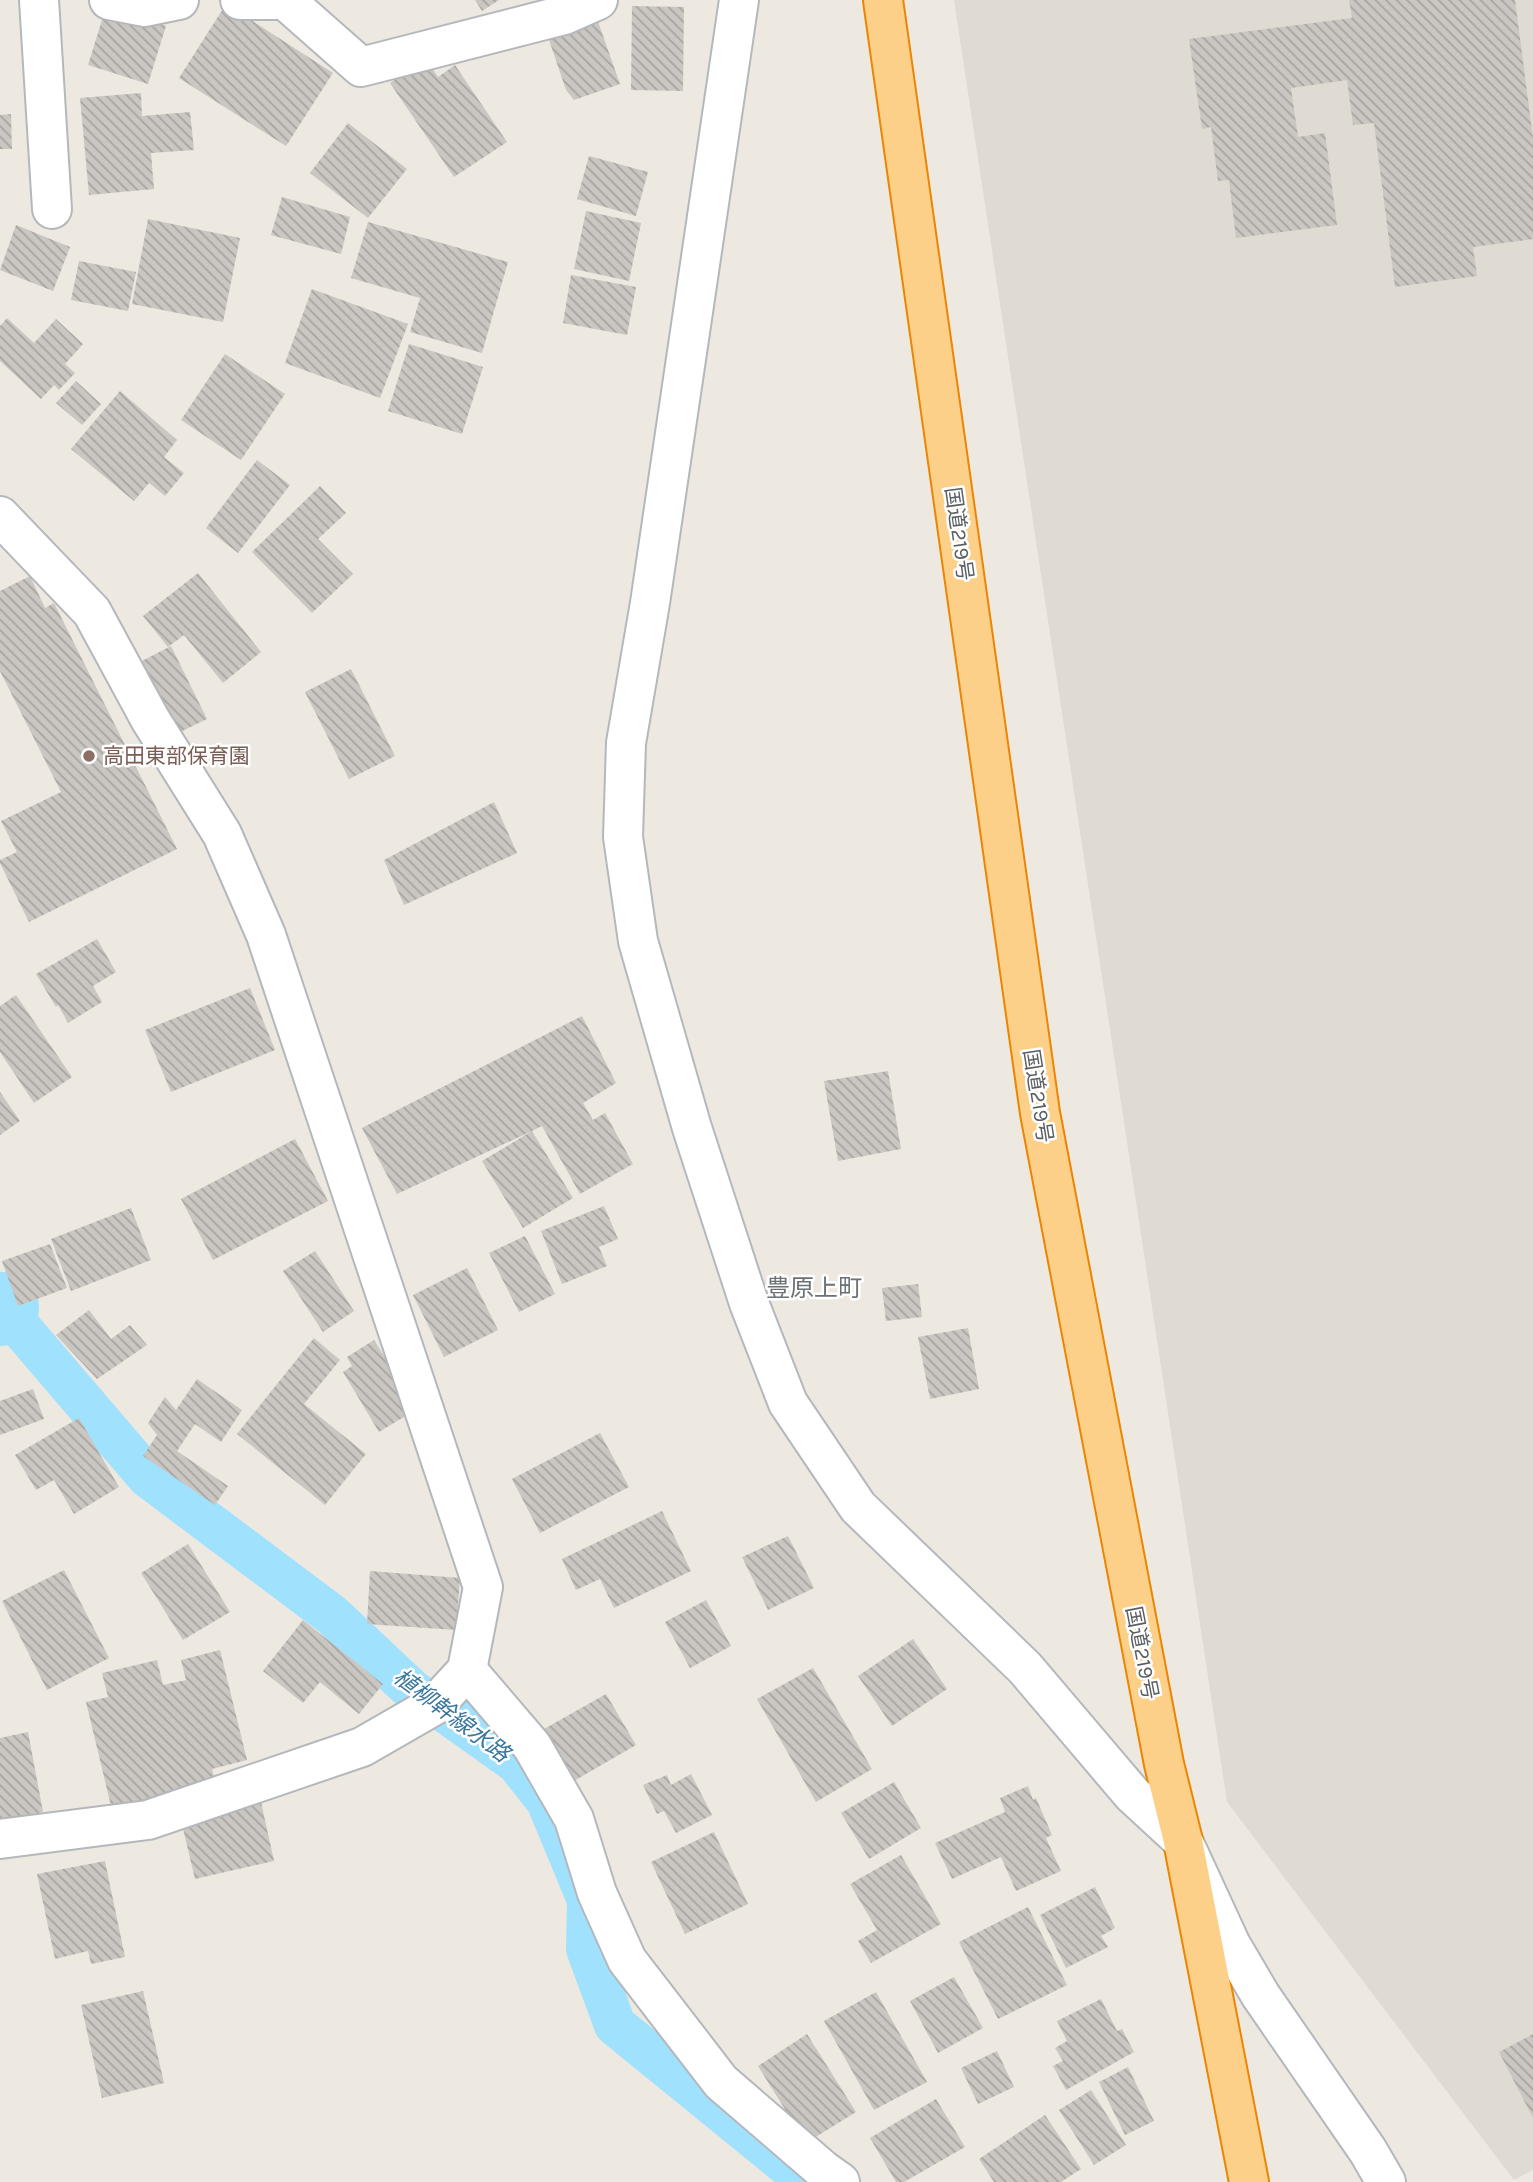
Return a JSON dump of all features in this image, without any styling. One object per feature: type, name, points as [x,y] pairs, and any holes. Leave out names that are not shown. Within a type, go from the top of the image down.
[{"type":"highway","name":"国道219号","points":[[883,0],[1040,1113],[1164,1764],[1183,1841],[1249,2182]]},
{"type":"street","points":[[39,0],[52,209]]},
{"type":"street","points":[[109,0],[145,7],[179,0]]},
{"type":"street","points":[[240,0],[275,0]]},
{"type":"street","points":[[285,0],[361,66],[564,15],[598,0]]},
{"type":"street","points":[[739,0],[650,603],[626,743],[623,837],[638,941],[708,1178],[749,1303],[788,1403],[858,1507],[1025,1668],[1132,1794],[1183,1841],[1243,1966],[1368,2151],[1386,2182]]},
{"type":"street","points":[[0,516],[92,612],[149,719],[222,834],[266,935],[483,1587],[467,1670],[435,1705],[362,1747],[148,1820],[0,1839]]},
{"type":"street","points":[[467,1670],[532,1746],[574,1819],[597,1893],[627,1960],[720,2082],[840,2182]]},
{"type":"shaded area","points":[[954,0],[1533,0],[1533,2170],[1514,2180],[1227,1802]]},
{"type":"building","points":[[475,0],[499,0],[482,11]]},
{"type":"building","points":[[1349,0],[1515,0],[1533,138],[1533,239],[1473,247],[1477,276],[1395,287],[1374,123],[1353,125],[1347,80],[1291,88],[1298,137],[1325,133],[1337,225],[1236,238],[1229,180],[1218,181],[1211,127],[1202,129],[1189,39],[1352,18]]},
{"type":"building","points":[[226,4],[333,73],[286,146],[179,78]]},
{"type":"building","points":[[632,6],[684,7],[683,91],[631,90]]},
{"type":"building","points":[[106,7],[166,26],[148,84],[88,65]]},
{"type":"building","points":[[595,13],[620,84],[574,100],[566,90],[546,31]]},
{"type":"building","points":[[426,59],[438,77],[455,65],[507,142],[454,177],[390,83]]},
{"type":"building","points":[[141,93],[142,116],[190,112],[194,150],[151,153],[154,189],[89,195],[80,98]]},
{"type":"building","points":[[11,114],[12,149],[0,149],[0,115]]},
{"type":"building","points":[[348,123],[407,169],[368,218],[310,173]]},
{"type":"building","points":[[589,156],[648,172],[636,216],[577,199]]},
{"type":"building","points":[[282,197],[350,217],[341,254],[271,235]]},
{"type":"building","points":[[586,211],[641,223],[629,281],[574,269]]},
{"type":"building","points":[[148,219],[240,238],[223,322],[132,304]]},
{"type":"building","points":[[368,222],[508,262],[482,353],[410,332],[420,298],[351,278]]},
{"type":"building","points":[[16,225],[70,247],[53,291],[0,270]]},
{"type":"building","points":[[79,261],[136,272],[128,311],[71,300]]},
{"type":"building","points":[[571,275],[636,287],[627,335],[563,323]]},
{"type":"building","points":[[312,289],[408,324],[380,398],[285,363]]},
{"type":"building","points":[[7,318],[34,343],[56,319],[83,344],[65,364],[75,373],[59,390],[54,385],[41,399],[0,361],[0,326]]},
{"type":"building","points":[[409,344],[483,367],[462,434],[388,411]]},
{"type":"building","points":[[225,354],[285,394],[241,460],[181,420]]},
{"type":"building","points":[[76,381],[101,404],[82,425],[56,403]]},
{"type":"building","points":[[120,391],[177,440],[164,457],[184,473],[165,496],[149,483],[134,501],[71,449]]},
{"type":"building","points":[[257,460],[290,485],[238,553],[206,528]]},
{"type":"building","points":[[320,486],[346,513],[318,539],[353,574],[312,613],[252,552]]},
{"type":"building","points":[[198,573],[261,652],[223,683],[184,635],[168,647],[143,616]]},
{"type":"building","points":[[30,576],[45,608],[54,603],[177,849],[29,922],[0,863],[0,860],[17,852],[1,821],[61,792],[0,671],[0,591]]},
{"type":"building","points":[[171,646],[207,719],[174,735],[138,663]]},
{"type":"building","points":[[351,669],[395,756],[349,779],[305,692]]},
{"type":"building","points":[[494,802],[517,853],[404,905],[384,860]]},
{"type":"building","points":[[97,939],[116,972],[93,986],[102,1002],[68,1023],[36,974]]},
{"type":"building","points":[[250,988],[275,1050],[171,1092],[145,1030]]},
{"type":"building","points":[[16,995],[72,1077],[34,1103],[0,1052],[0,1006]]},
{"type":"building","points":[[582,1016],[616,1083],[583,1103],[593,1120],[605,1113],[633,1164],[580,1194],[542,1126],[397,1194],[362,1128]]},
{"type":"building","points":[[888,1071],[901,1149],[838,1161],[824,1081]]},
{"type":"building","points":[[0,1092],[20,1121],[0,1135]]},
{"type":"building","points":[[532,1131],[573,1198],[523,1228],[482,1161]]},
{"type":"building","points":[[295,1139],[328,1201],[213,1260],[181,1199]]},
{"type":"building","points":[[604,1206],[618,1239],[599,1247],[607,1266],[562,1284],[541,1231]]},
{"type":"building","points":[[131,1208],[151,1260],[71,1291],[51,1239]]},
{"type":"building","points":[[525,1236],[555,1294],[519,1312],[489,1253]]},
{"type":"building","points":[[50,1244],[67,1288],[18,1306],[2,1261]]},
{"type":"building","points":[[315,1251],[354,1311],[323,1332],[283,1271]]},
{"type":"building","points":[[467,1268],[498,1330],[444,1357],[413,1295]]},
{"type":"building","points":[[918,1284],[922,1317],[886,1321],[882,1288]]},
{"type":"building","points":[[89,1310],[111,1339],[130,1325],[147,1345],[97,1379],[56,1335]]},
{"type":"building","points":[[968,1328],[979,1389],[930,1399],[918,1337]]},
{"type":"building","points":[[314,1338],[340,1360],[304,1404],[366,1454],[325,1505],[237,1434]]},
{"type":"building","points":[[374,1340],[417,1409],[379,1432],[343,1372],[352,1366],[347,1357]]},
{"type":"building","points":[[197,1379],[242,1410],[221,1442],[195,1424],[177,1451],[228,1486],[215,1505],[143,1456],[157,1435],[148,1423],[165,1397],[176,1410]]},
{"type":"building","points":[[33,1389],[44,1419],[0,1435],[0,1401]]},
{"type":"building","points":[[79,1418],[119,1487],[74,1514],[54,1480],[36,1490],[15,1455]]},
{"type":"building","points":[[600,1433],[629,1487],[540,1533],[512,1479]]},
{"type":"building","points":[[662,1511],[691,1571],[614,1608],[600,1579],[576,1590],[562,1559]]},
{"type":"building","points":[[788,1536],[814,1588],[768,1610],[742,1557]]},
{"type":"building","points":[[188,1544],[230,1612],[183,1640],[141,1573]]},
{"type":"building","points":[[64,1570],[109,1658],[47,1690],[2,1601]]},
{"type":"building","points":[[370,1571],[460,1578],[456,1630],[367,1624]]},
{"type":"building","points":[[706,1600],[731,1646],[690,1668],[665,1622]]},
{"type":"building","points":[[303,1620],[383,1684],[359,1714],[320,1682],[303,1703],[263,1671]]},
{"type":"building","points":[[913,1639],[947,1689],[892,1726],[858,1676]]},
{"type":"building","points":[[220,1650],[247,1760],[212,1769],[216,1785],[112,1810],[86,1702],[108,1697],[102,1673],[157,1660],[163,1685],[186,1680],[181,1660]]},
{"type":"building","points":[[813,1668],[872,1769],[816,1802],[757,1699]]},
{"type":"building","points":[[606,1694],[636,1745],[567,1785],[537,1733]]},
{"type":"building","points":[[28,1732],[43,1812],[0,1820],[0,1738]]},
{"type":"building","points":[[691,1774],[712,1815],[676,1833],[664,1811],[657,1814],[643,1785],[667,1775],[671,1785]]},
{"type":"building","points":[[894,1782],[921,1828],[869,1859],[841,1813]]},
{"type":"building","points":[[1028,1786],[1052,1835],[1046,1838],[1061,1871],[1016,1891],[1001,1857],[952,1879],[935,1843],[1005,1812],[1000,1798]]},
{"type":"building","points":[[261,1802],[274,1861],[195,1879],[181,1820]]},
{"type":"building","points":[[714,1832],[748,1904],[685,1934],[651,1862]]},
{"type":"building","points":[[901,1855],[941,1924],[871,1963],[858,1941],[877,1930],[850,1884]]},
{"type":"building","points":[[105,1861],[125,1957],[91,1964],[88,1951],[55,1959],[37,1874]]},
{"type":"building","points":[[1095,1887],[1115,1928],[1101,1936],[1108,1947],[1066,1968],[1040,1915]]},
{"type":"building","points":[[1028,1907],[1067,1985],[998,2019],[959,1942]]},
{"type":"building","points":[[954,1977],[983,2028],[938,2053],[910,2001]]},
{"type":"building","points":[[143,1991],[164,2083],[102,2098],[81,2005]]},
{"type":"building","points":[[876,1992],[927,2082],[874,2110],[824,2021]]},
{"type":"building","points":[[1101,1999],[1117,2031],[1122,2029],[1134,2052],[1066,2090],[1053,2066],[1063,2061],[1055,2048],[1067,2041],[1057,2021]]},
{"type":"building","points":[[807,2034],[856,2112],[806,2143],[758,2066]]},
{"type":"building","points":[[1533,2034],[1533,2118],[1499,2052]]},
{"type":"building","points":[[997,2051],[1014,2087],[978,2104],[961,2068]]},
{"type":"building","points":[[1128,2067],[1154,2121],[1125,2135],[1099,2082]]},
{"type":"building","points":[[1091,2090],[1126,2145],[1094,2165],[1059,2110]]},
{"type":"building","points":[[936,2099],[965,2147],[904,2182],[896,2182],[870,2138]]},
{"type":"building","points":[[1045,2115],[1081,2169],[1061,2182],[994,2182],[979,2159]]},
{"type":"waterway","name":"植柳幹線水路","points":[[0,1304],[148,1477],[332,1615],[413,1691],[517,1763],[547,1801],[588,1900],[587,1949],[615,2025],[808,2182]]},
{"type":"place","name":"高田東部保育園","points":[[89,756]]},
{"type":"district","name":"豊原上町","points":[[814,1288]]}]
